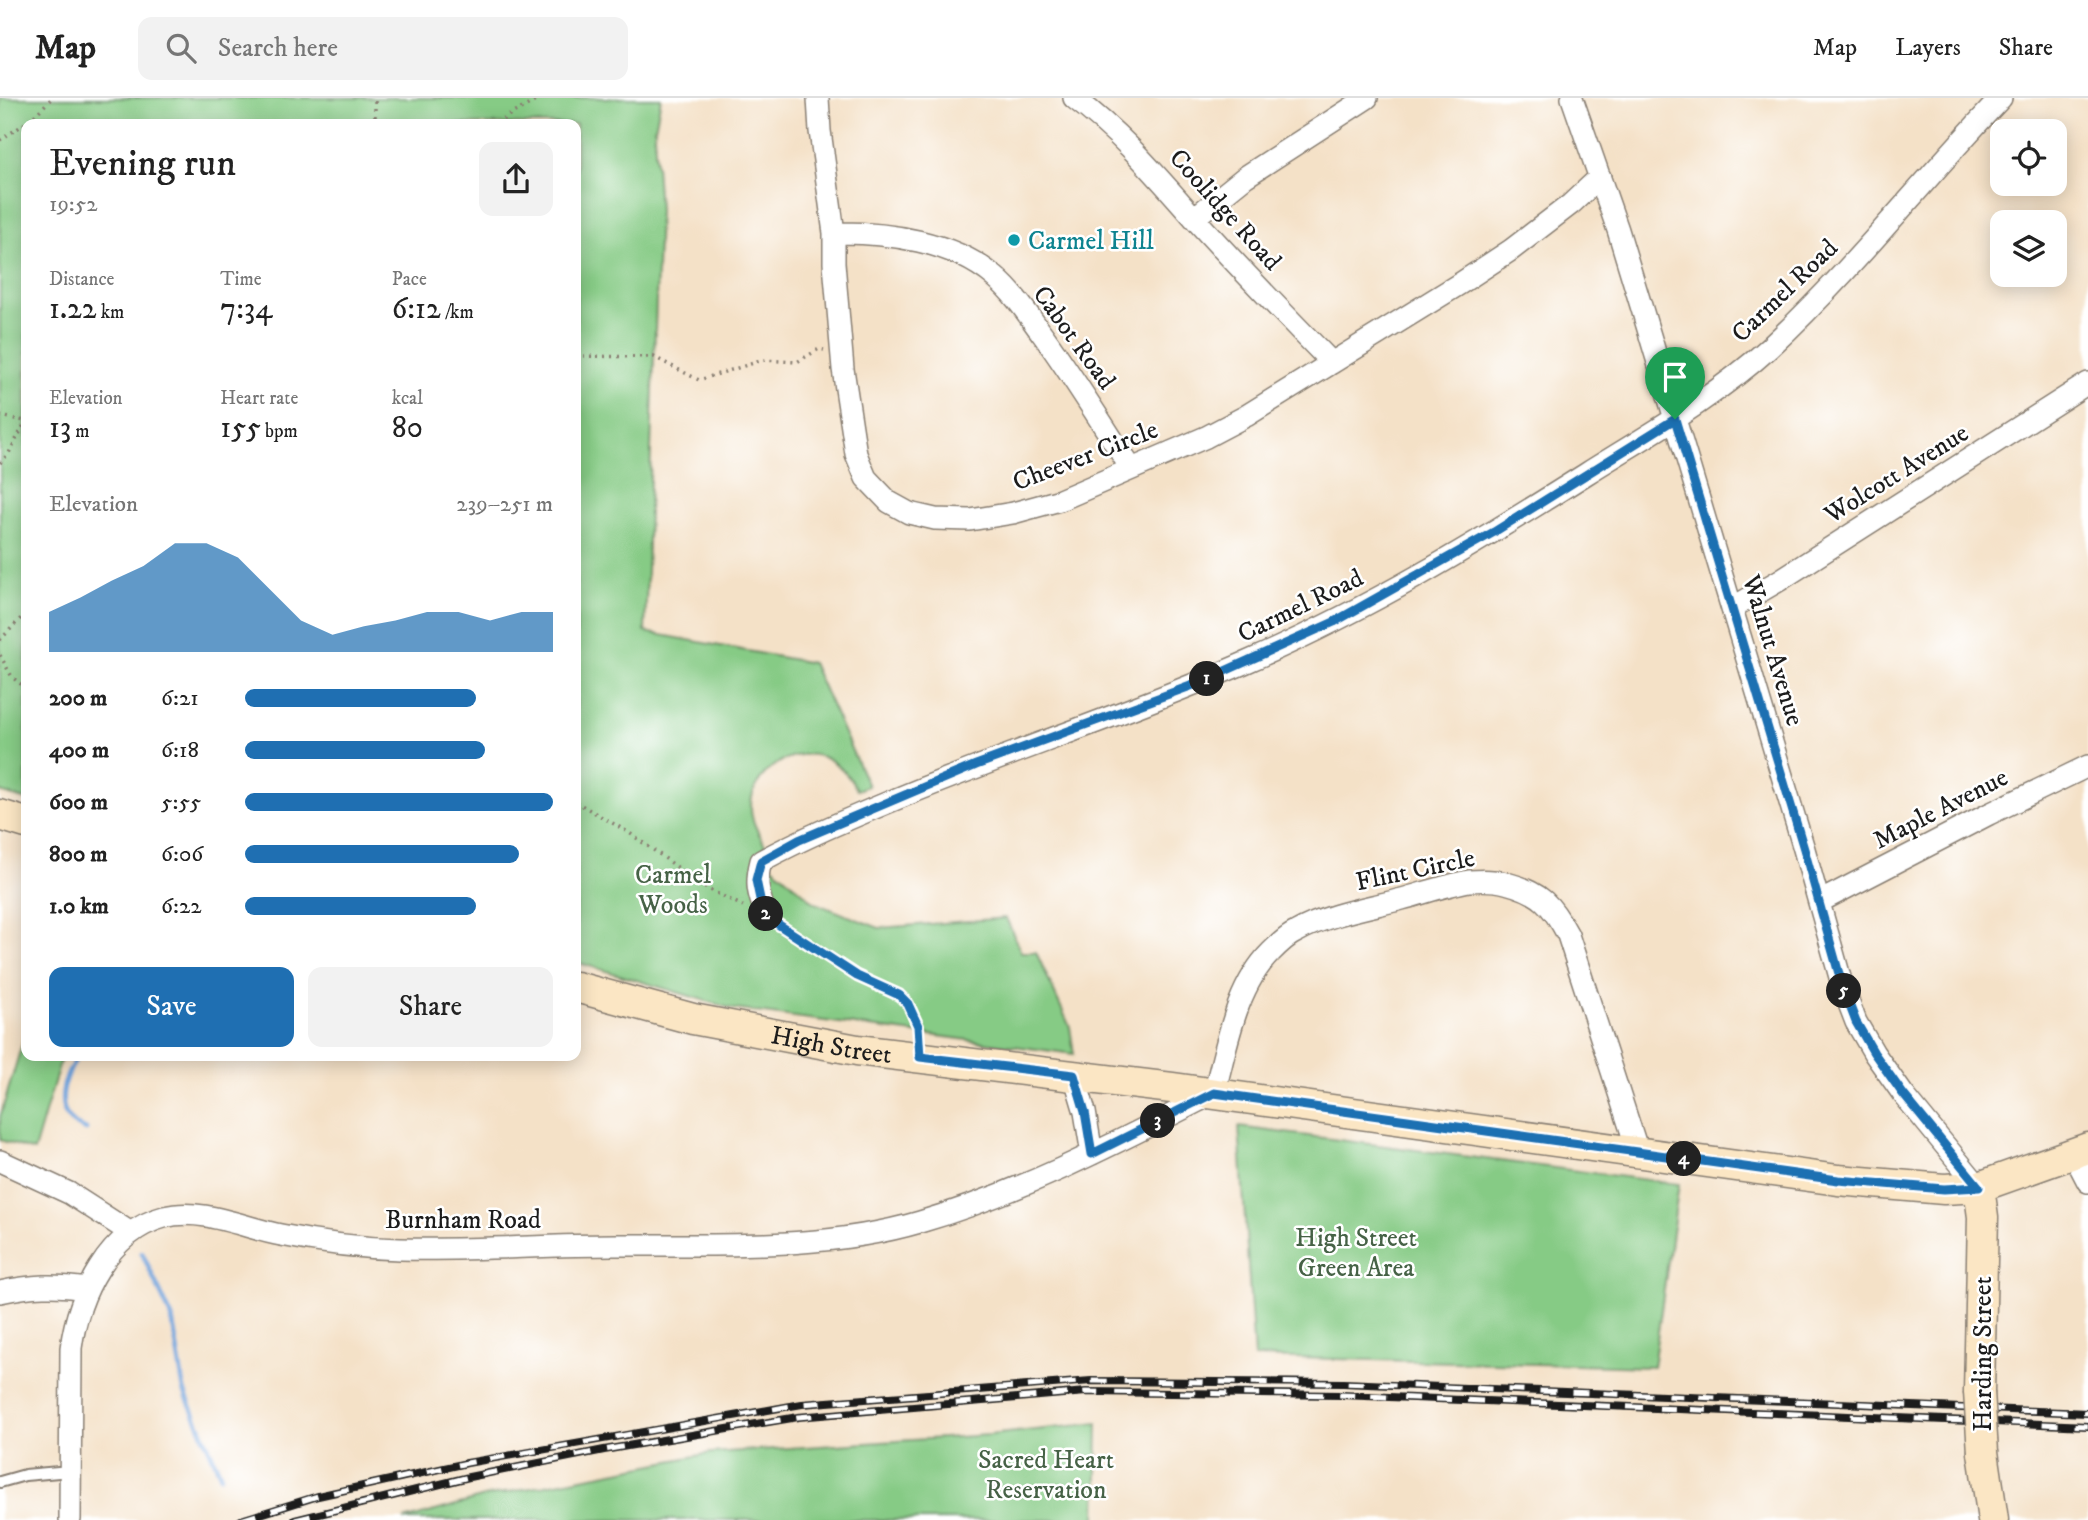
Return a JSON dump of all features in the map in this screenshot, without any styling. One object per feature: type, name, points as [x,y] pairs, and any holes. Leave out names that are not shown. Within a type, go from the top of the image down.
[{"type":"main road","points":[[0,815],[21,821]]},
{"type":"main road","name":"High Street","points":[[581,987],[693,1020],[808,1042],[1214,1093],[1838,1180],[1944,1189],[1979,1187],[2081,1151]]},
{"type":"main road","name":"Harding Street","points":[[1979,1187],[1983,1217],[1979,1392],[1983,1452],[1993,1520]]},
{"type":"street","name":"Cheever Circle","points":[[818,98],[834,233],[842,350],[856,454],[866,478],[889,502],[909,513],[935,519],[970,520],[1013,513],[1060,500],[1206,438],[1332,363],[1511,250],[1571,204],[1600,177]]},
{"type":"street","name":"Coolidge Road","points":[[1074,98],[1110,125],[1157,173],[1194,218],[1332,363]]},
{"type":"street","points":[[1194,218],[1245,177],[1367,98]]},
{"type":"street","name":"Walnut Avenue","points":[[1572,98],[1600,177],[1675,419],[1843,988],[1874,1053],[1903,1094],[1979,1187]]},
{"type":"street","name":"Carmel Road","points":[[767,917],[756,880],[761,861],[799,840],[976,765],[1196,684],[1334,622],[1494,532],[1675,419],[1765,351],[1817,301],[2001,98]]},
{"type":"street","name":"Cabot Road","points":[[834,233],[874,232],[920,242],[963,257],[995,277],[1029,315],[1131,468]]},
{"type":"street","name":"Wolcott Avenue","points":[[1732,608],[2088,383]]},
{"type":"street","name":"Maple Avenue","points":[[1819,902],[2088,766]]},
{"type":"street","name":"Flint Circle","points":[[1214,1093],[1236,1012],[1252,978],[1270,953],[1293,933],[1353,911],[1469,881],[1492,880],[1544,898],[1557,913],[1568,936],[1638,1152]]},
{"type":"street","points":[[1074,1075],[1085,1112],[1092,1154]]},
{"type":"street","name":"Burnham Road","points":[[70,1520],[71,1348],[74,1325],[87,1289],[101,1266],[131,1233],[147,1223],[183,1214],[200,1215],[253,1230],[306,1240],[400,1249],[716,1245],[872,1234],[919,1223],[1000,1195],[1092,1154],[1214,1093]]},
{"type":"street","points":[[2081,1151],[2088,1182]]},
{"type":"street","points":[[0,1161],[69,1193],[131,1233]]},
{"type":"street","points":[[0,1292],[25,1286],[56,1284],[87,1289]]},
{"type":"lane","points":[[0,1482],[25,1475],[70,1471]]},
{"type":"path","points":[[31,119],[52,98]]},
{"type":"path","points":[[374,119],[375,98]]},
{"type":"path","points":[[504,119],[541,98]]},
{"type":"path","points":[[0,140],[21,126]]},
{"type":"path","points":[[581,356],[654,357],[699,380],[763,360],[797,362],[819,349],[842,350]]},
{"type":"path","points":[[0,416],[21,420]]},
{"type":"path","points":[[0,463],[9,453],[21,430]]},
{"type":"path","points":[[0,640],[21,618]]},
{"type":"path","points":[[0,655],[12,677],[21,684]]},
{"type":"path","points":[[581,805],[628,832],[708,889],[767,917],[857,976],[899,995],[908,1004],[918,1026],[920,1057]]},
{"type":"green space","name":"Carmel Woods","points":[[0,98],[661,98],[654,134],[659,210],[645,632],[812,663],[868,786],[857,790],[837,765],[814,755],[799,755],[772,767],[761,778],[751,805],[759,835],[773,859],[768,862],[815,903],[879,928],[1006,918],[1021,952],[1036,952],[1070,1027],[1074,1054],[733,1009],[581,963],[581,119],[21,119],[21,798],[0,792]]},
{"type":"green space","points":[[21,1048],[21,1061],[60,1061],[34,1151],[0,1140],[0,1117]]},
{"type":"green space","name":"High Street Green Area","points":[[1239,1127],[1679,1184],[1653,1367],[1254,1357]]},
{"type":"green space","name":"Sacred Heart Reservation","points":[[1098,1423],[1096,1520],[404,1520],[484,1497],[711,1453],[989,1435]]},
{"type":"waterway","points":[[75,1061],[64,1086],[64,1110],[69,1120],[86,1130]]},
{"type":"waterway","points":[[142,1253],[172,1318],[184,1390],[221,1476]]},
{"type":"railway","points":[[241,1520],[318,1496],[467,1463],[802,1404],[1091,1381],[1343,1383],[2088,1413]]},
{"type":"railway","points":[[295,1520],[469,1477],[604,1450],[798,1417],[1086,1392],[1341,1395],[2088,1426]]},
{"type":"place","name":"Carmel Hill","points":[[1014,240]]},
{"type":"route","points":[[1675,419],[1843,988],[1856,1022],[1903,1094],[1979,1187],[1944,1189],[1838,1180],[1214,1093],[1092,1154],[1085,1112],[1074,1075],[920,1057],[918,1026],[908,1004],[899,995],[857,976],[767,917],[756,880],[761,861],[799,840],[976,765],[1196,684],[1334,622],[1494,532],[1675,419]]}]
